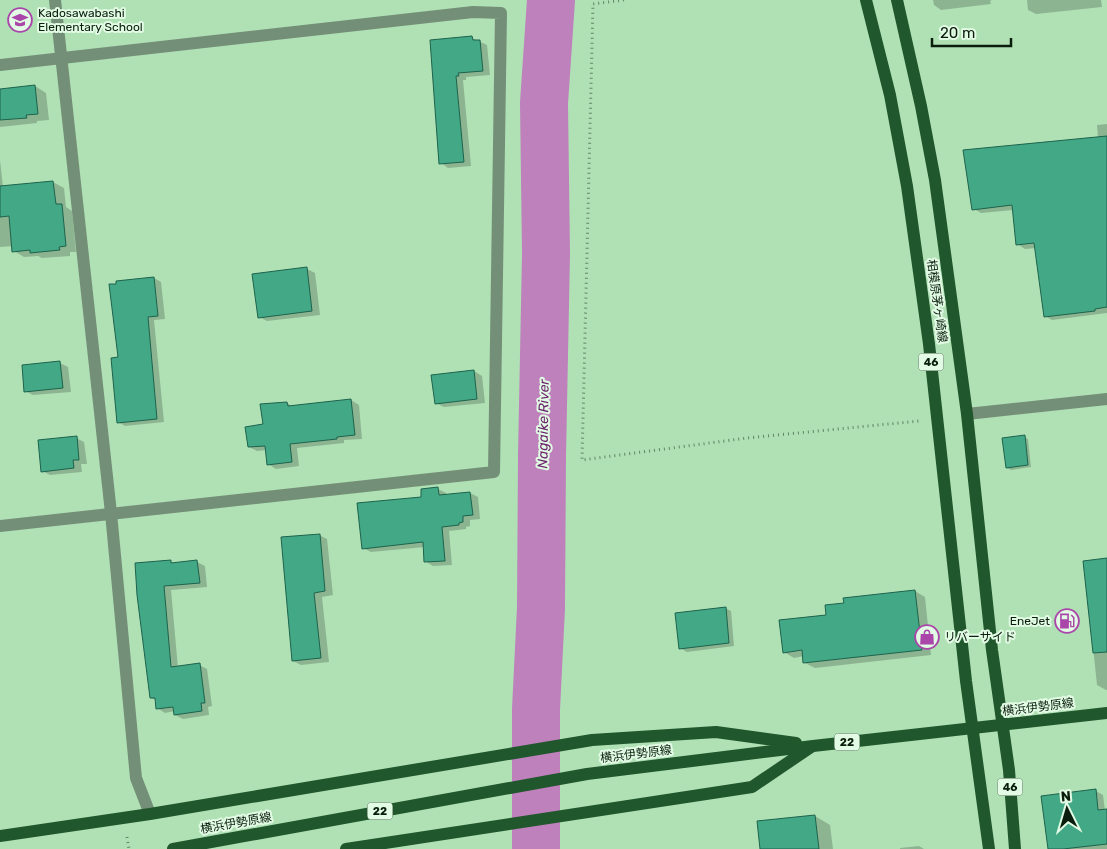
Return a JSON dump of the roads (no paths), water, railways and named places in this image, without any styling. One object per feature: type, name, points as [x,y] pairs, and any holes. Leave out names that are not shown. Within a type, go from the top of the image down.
[{"type":"main road","name":"相模原茅ヶ崎線","points":[[866,0],[890,95],[907,186],[929,344],[972,728]]},
{"type":"main road","name":"相模原茅ヶ崎線","points":[[897,0],[921,106],[935,180],[967,414],[992,650],[1002,725]]},
{"type":"main road","name":"横浜伊勢原線","points":[[173,849],[587,774],[1107,713]]},
{"type":"main road","name":"46","points":[[1002,725],[1009,770],[1015,849]]},
{"type":"main road","name":"46","points":[[972,728],[989,849]]},
{"type":"main road","points":[[0,836],[150,814],[592,740],[716,732],[813,746]]},
{"type":"main road","points":[[346,849],[752,787],[813,746]]},
{"type":"street","points":[[55,0],[111,514],[136,778],[150,814]]},
{"type":"street","points":[[0,65],[473,12],[501,12],[494,472],[0,526]]},
{"type":"street","points":[[967,414],[1107,399]]},
{"type":"waterway","name":"Nagaike River","points":[[536,849],[536,709],[541,608],[546,254],[544,103],[551,0]]},
{"type":"place","name":"Kadosawabashi Elementary School","points":[[20,20]]},
{"type":"place","name":"EneJet","points":[[1067,621]]},
{"type":"place","name":"リバーサイド","points":[[927,637]]}]
